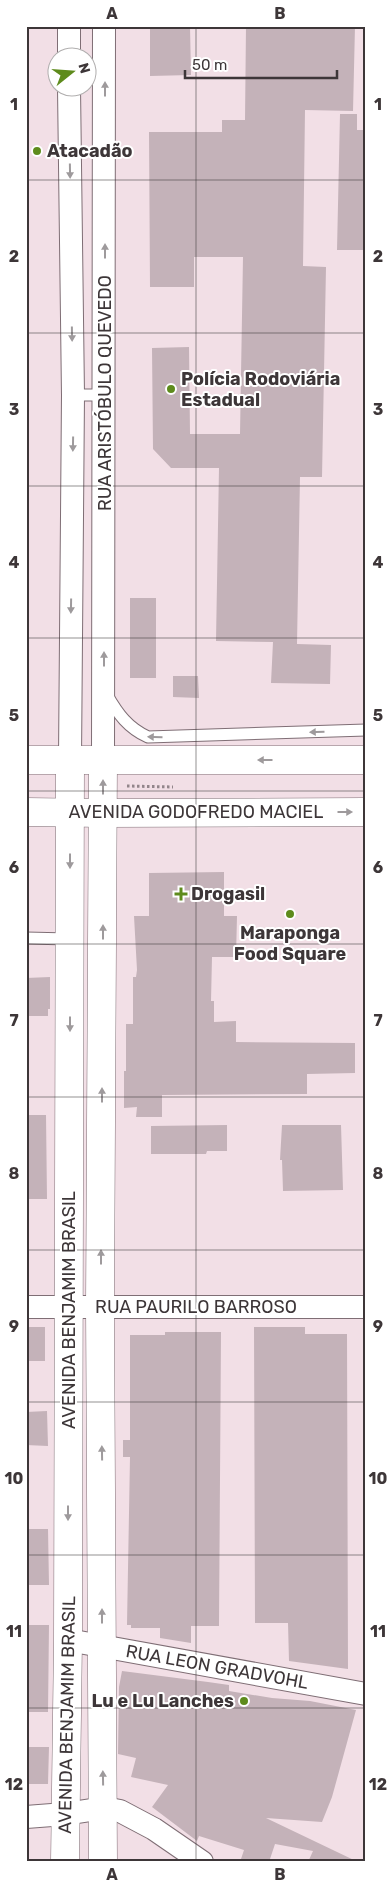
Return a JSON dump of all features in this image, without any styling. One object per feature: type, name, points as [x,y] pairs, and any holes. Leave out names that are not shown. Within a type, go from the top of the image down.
[{"type":"main road","name":"AVENIDA BENJAMIM BRASIL","points":[[65,1862],[68,1640],[70,759]]},
{"type":"main road","points":[[26,760],[366,760]]},
{"type":"main road","name":"AVENIDA BENJAMIM BRASIL","points":[[103,1862],[100,1306],[104,760]]},
{"type":"main road","name":"AVENIDA GODOFREDO MACIEL","points":[[26,812],[366,812]]},
{"type":"street","points":[[69,26],[69,48]]},
{"type":"street","name":"RUA ARISTÓBULO QUEVEDO","points":[[104,26],[104,760]]},
{"type":"street","name":"RUA ARISTÓBULO QUEVEDO","points":[[69,98],[73,395],[70,759]]},
{"type":"street","name":"RUA PAURILO BARROSO","points":[[26,1307],[366,1307]]},
{"type":"street","name":"RUA LEON GRADVOHL","points":[[68,1640],[366,1694]]},
{"type":"street","points":[[26,1817],[104,1808],[134,1818],[202,1862]]},
{"type":"lane","points":[[73,395],[104,394]]},
{"type":"lane","points":[[104,689],[117,712],[133,730],[148,737],[366,730]]},
{"type":"lane","points":[[26,938],[70,939]]},
{"type":"building","points":[[150,26],[190,26],[191,75],[150,76]]},
{"type":"building","points":[[246,26],[355,26],[353,111],[305,110],[303,266],[326,267],[322,477],[300,477],[297,644],[331,645],[330,684],[271,683],[273,642],[216,641],[219,468],[171,468],[153,449],[152,348],[189,347],[190,434],[240,434],[243,257],[194,257],[194,287],[150,287],[149,132],[222,132],[222,120],[245,120]]},
{"type":"building","points":[[340,114],[357,114],[357,130],[366,130],[366,250],[337,250]]},
{"type":"building","points":[[130,598],[156,598],[156,678],[130,678]]},
{"type":"building","points":[[173,676],[198,676],[199,698],[173,697]]},
{"type":"building","points":[[224,872],[224,916],[237,916],[236,957],[212,957],[211,1001],[214,1001],[214,1022],[236,1021],[236,1042],[355,1043],[355,1073],[307,1074],[307,1094],[162,1095],[162,1117],[136,1117],[137,1107],[124,1108],[126,1024],[133,1024],[133,977],[136,977],[137,970],[134,916],[149,916],[149,873]]},
{"type":"building","points":[[50,977],[50,1009],[48,1009],[48,1016],[26,1016],[26,978]]},
{"type":"building","points":[[26,1115],[46,1115],[47,1199],[26,1199]]},
{"type":"building","points":[[227,1125],[227,1151],[207,1151],[206,1154],[151,1154],[151,1126]]},
{"type":"building","points":[[282,1125],[341,1125],[343,1190],[283,1191],[282,1160],[280,1160]]},
{"type":"building","points":[[26,1327],[45,1327],[45,1361],[26,1361]]},
{"type":"building","points":[[254,1327],[305,1327],[305,1334],[347,1334],[348,1669],[289,1661],[288,1623],[255,1623]]},
{"type":"building","points":[[165,1332],[221,1332],[219,1626],[191,1626],[191,1643],[160,1638],[160,1628],[131,1628],[131,1625],[127,1625],[130,1457],[123,1457],[123,1440],[130,1440],[130,1335],[165,1335]]},
{"type":"building","points":[[47,1411],[48,1446],[26,1445],[26,1412]]},
{"type":"building","points":[[26,1529],[48,1529],[49,1585],[26,1585]]},
{"type":"building","points":[[26,1625],[49,1625],[48,1712],[26,1712]]},
{"type":"building","points":[[122,1671],[229,1685],[229,1691],[272,1698],[310,1701],[356,1710],[332,1797],[322,1822],[266,1818],[358,1862],[308,1862],[313,1851],[275,1844],[269,1862],[240,1862],[244,1850],[199,1836],[197,1841],[152,1807],[168,1785],[131,1777],[136,1758],[118,1754],[119,1687]]},
{"type":"building","points":[[26,1747],[49,1747],[48,1784],[26,1784]]},
{"type":"place","name":"Atacadão","points":[[37,151]]},
{"type":"place","name":"Polícia Rodoviária Estadual","points":[[171,389]]},
{"type":"place","name":"Drogasil","points":[[181,894]]},
{"type":"place","name":"Maraponga Food Square","points":[[290,914]]},
{"type":"place","name":"Lu e Lu Lanches","points":[[244,1701]]}]
